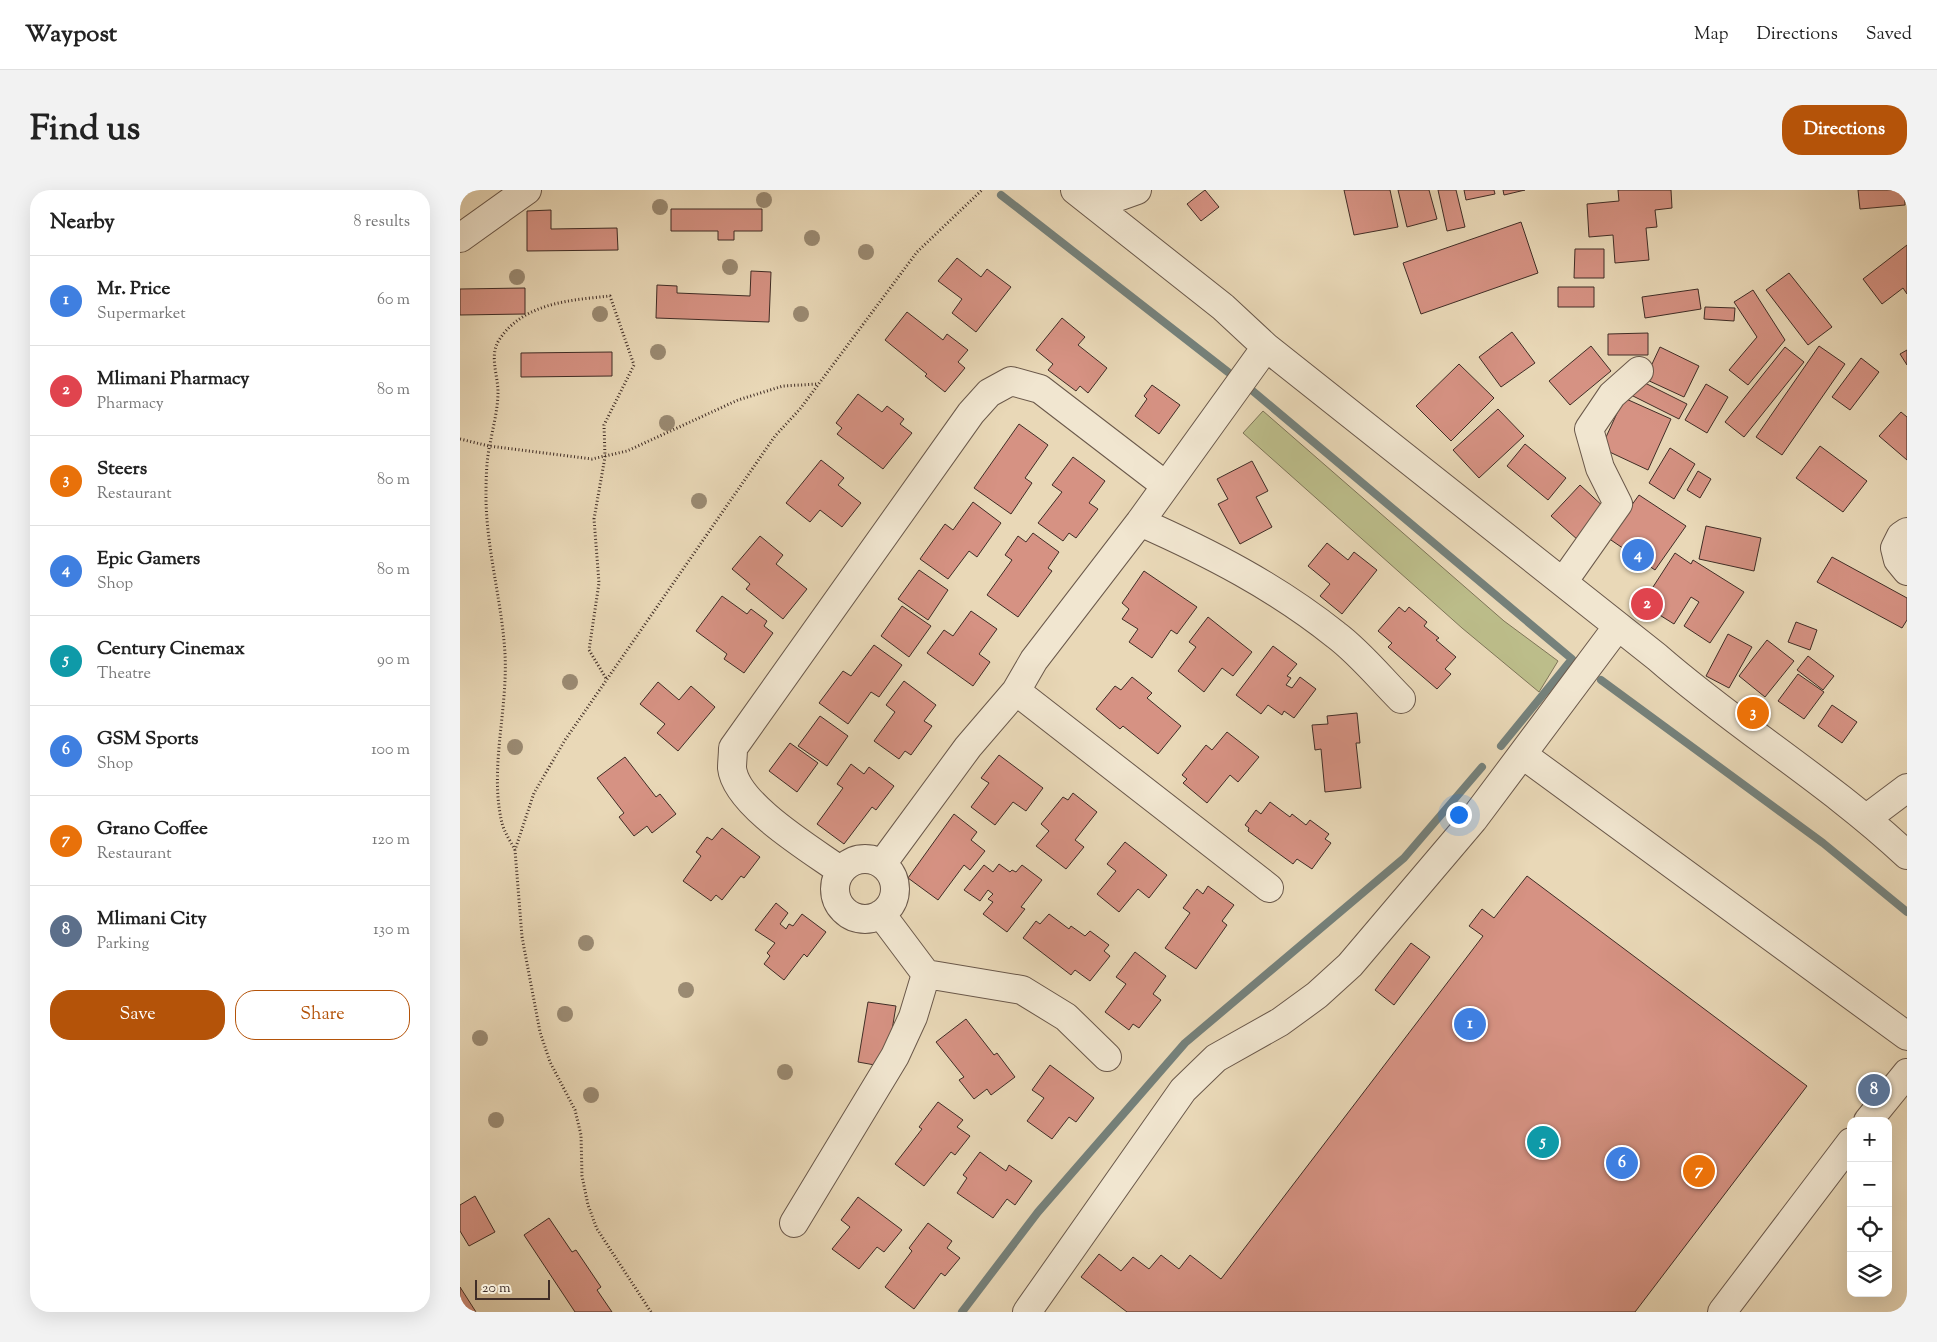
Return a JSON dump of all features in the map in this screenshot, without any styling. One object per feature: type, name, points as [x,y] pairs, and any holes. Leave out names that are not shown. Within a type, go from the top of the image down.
[{"type":"street","points":[[460,238],[527,190]]},
{"type":"street","points":[[1085,198],[1137,190]]},
{"type":"street","points":[[1085,198],[1223,307],[1266,347],[1563,582],[1699,693],[1867,818],[1907,855]]},
{"type":"street","points":[[882,864],[968,748],[1016,691],[1034,660],[1140,522],[1266,347]]},
{"type":"street","points":[[1563,582],[1618,504],[1600,468],[1589,429],[1612,395],[1639,371]]},
{"type":"street","points":[[841,871],[759,811],[741,789],[732,769],[733,748],[971,413],[989,393],[1011,380],[1040,389],[1165,485]]},
{"type":"street","points":[[1140,522],[1203,550],[1267,585],[1338,636],[1401,699]]},
{"type":"street","points":[[1907,532],[1901,536],[1895,548],[1898,560],[1907,571]]},
{"type":"street","points":[[1027,1312],[1183,1090],[1216,1058],[1280,1022],[1317,996],[1350,965],[1472,820],[1618,626]]},
{"type":"street","points":[[1016,691],[1269,888]]},
{"type":"street","points":[[1522,755],[1907,1036]]},
{"type":"street","points":[[1867,818],[1907,788]]},
{"type":"street","points":[[860,859],[872,860],[882,864],[890,873],[895,889],[890,906],[881,914],[864,919],[846,912],[836,897],[835,888],[841,871],[850,863],[860,859]]},
{"type":"street","points":[[881,914],[926,974],[1022,990],[1066,1017],[1107,1057]]},
{"type":"street","points":[[794,1223],[895,1056],[913,1017],[926,974]]},
{"type":"street","points":[[1871,1117],[1907,1073]]},
{"type":"street","points":[[1722,1312],[1847,1147]]},
{"type":"path","points":[[515,850],[534,792],[564,740],[775,436],[818,384],[917,252],[982,190]]},
{"type":"path","points":[[607,680],[589,650],[599,583],[594,518],[605,457],[604,425],[634,365],[610,296],[559,301],[519,320],[507,330],[498,342],[494,354],[498,391],[489,446],[486,502],[502,619],[506,683],[497,771],[502,824],[515,850],[522,937],[540,1032],[550,1062],[575,1110],[581,1135],[582,1161],[588,1204],[597,1229],[651,1312]]},
{"type":"path","points":[[460,438],[489,446],[576,459],[605,457],[627,451],[738,400],[784,386],[818,384]]},
{"type":"green space","points":[[1263,411],[1504,621],[1558,661],[1539,692],[1462,628],[1243,433]]},
{"type":"building","points":[[1205,190],[1219,207],[1201,221],[1187,204]]},
{"type":"building","points":[[1344,190],[1390,190],[1398,227],[1354,235]]},
{"type":"building","points":[[1398,190],[1429,190],[1437,219],[1407,227]]},
{"type":"building","points":[[1438,190],[1456,190],[1465,227],[1447,231]]},
{"type":"building","points":[[1464,190],[1494,190],[1495,194],[1466,200]]},
{"type":"building","points":[[1503,190],[1525,190],[1504,195]]},
{"type":"building","points":[[1618,190],[1671,190],[1672,208],[1655,210],[1657,227],[1646,228],[1649,260],[1615,263],[1613,235],[1589,237],[1587,204],[1619,201]]},
{"type":"building","points":[[1858,190],[1904,190],[1905,205],[1860,209]]},
{"type":"building","points":[[671,209],[762,209],[762,231],[734,231],[734,240],[718,240],[718,231],[671,231]]},
{"type":"building","points":[[551,210],[551,229],[617,228],[618,250],[527,251],[527,211]]},
{"type":"building","points":[[1521,222],[1538,273],[1421,314],[1403,263]]},
{"type":"building","points":[[1907,245],[1907,294],[1903,288],[1882,304],[1863,279]]},
{"type":"building","points":[[1575,249],[1604,249],[1604,278],[1574,278]]},
{"type":"building","points":[[957,258],[981,277],[987,269],[1011,287],[976,332],[952,313],[962,299],[938,281]]},
{"type":"building","points":[[751,271],[771,272],[769,322],[656,318],[657,285],[677,286],[677,293],[750,296]]},
{"type":"building","points":[[1789,273],[1832,327],[1808,345],[1766,290]]},
{"type":"building","points":[[1558,287],[1594,287],[1594,307],[1558,307]]},
{"type":"building","points":[[525,288],[525,314],[460,315],[460,289]]},
{"type":"building","points":[[1698,289],[1701,309],[1645,318],[1642,297]]},
{"type":"building","points":[[1753,290],[1785,340],[1748,385],[1729,370],[1757,337],[1734,302]]},
{"type":"building","points":[[1705,307],[1735,308],[1734,321],[1704,319]]},
{"type":"building","points":[[907,312],[943,340],[947,334],[968,350],[958,362],[965,368],[945,392],[925,376],[927,374],[885,340]]},
{"type":"building","points":[[1062,318],[1085,337],[1078,345],[1107,368],[1088,393],[1080,386],[1076,391],[1048,370],[1053,364],[1036,350]]},
{"type":"building","points":[[1512,332],[1535,363],[1501,387],[1479,357]]},
{"type":"building","points":[[1648,333],[1648,355],[1608,355],[1608,334]]},
{"type":"building","points":[[1591,346],[1611,371],[1570,405],[1549,381]]},
{"type":"building","points":[[1819,346],[1845,364],[1782,455],[1756,437]]},
{"type":"building","points":[[1660,347],[1699,366],[1684,397],[1645,379]]},
{"type":"building","points":[[1785,347],[1804,362],[1744,437],[1725,422]]},
{"type":"building","points":[[1907,350],[1907,365],[1900,354]]},
{"type":"building","points":[[612,352],[612,376],[521,377],[521,353]]},
{"type":"building","points":[[1861,358],[1879,372],[1850,410],[1832,397]]},
{"type":"building","points":[[1459,364],[1494,398],[1451,441],[1416,406]]},
{"type":"building","points":[[1639,380],[1687,404],[1679,419],[1631,395]]},
{"type":"building","points":[[1706,384],[1728,397],[1707,433],[1685,420]]},
{"type":"building","points":[[1152,385],[1180,405],[1159,434],[1135,416],[1147,399],[1144,396]]},
{"type":"building","points":[[858,394],[882,412],[887,406],[904,419],[900,424],[912,433],[883,469],[837,434],[842,428],[836,423]]},
{"type":"building","points":[[1624,398],[1671,419],[1648,470],[1601,448]]},
{"type":"building","points":[[1498,409],[1524,436],[1479,478],[1453,450]]},
{"type":"building","points":[[1901,412],[1907,417],[1907,460],[1879,436]]},
{"type":"building","points":[[1019,424],[1048,445],[1025,478],[1032,483],[1011,514],[974,488]]},
{"type":"building","points":[[1525,444],[1566,478],[1548,500],[1507,466]]},
{"type":"building","points":[[1820,446],[1867,481],[1843,512],[1796,478]]},
{"type":"building","points":[[1670,448],[1695,464],[1674,499],[1649,483]]},
{"type":"building","points":[[1073,457],[1105,481],[1089,503],[1098,509],[1076,538],[1069,533],[1063,541],[1038,523],[1062,492],[1052,485]]},
{"type":"building","points":[[821,460],[844,478],[838,485],[861,503],[842,527],[820,510],[810,522],[786,503]]},
{"type":"building","points":[[1252,461],[1268,491],[1256,497],[1272,527],[1240,544],[1218,504],[1228,499],[1217,479]]},
{"type":"building","points":[[1698,471],[1711,479],[1700,498],[1687,490]]},
{"type":"building","points":[[1580,485],[1606,509],[1578,540],[1551,516]]},
{"type":"building","points":[[1639,495],[1686,526],[1655,570],[1608,538]]},
{"type":"building","points":[[973,502],[1001,523],[977,557],[969,551],[948,579],[920,559],[945,524],[953,530]]},
{"type":"building","points":[[1706,526],[1761,538],[1754,571],[1699,559]]},
{"type":"building","points":[[1033,533],[1059,552],[1048,568],[1052,571],[1018,617],[987,595],[1012,560],[1005,555],[1018,536],[1026,542]]},
{"type":"building","points":[[760,536],[783,555],[776,564],[807,589],[783,619],[746,589],[750,584],[732,569]]},
{"type":"building","points":[[1327,543],[1348,560],[1354,552],[1377,570],[1342,614],[1320,596],[1330,584],[1308,566]]},
{"type":"building","points":[[1675,553],[1691,564],[1693,560],[1744,592],[1710,643],[1684,626],[1699,602],[1691,597],[1674,624],[1642,604]]},
{"type":"building","points":[[1832,557],[1907,598],[1907,620],[1902,628],[1817,582]]},
{"type":"building","points":[[919,570],[948,590],[928,620],[898,599]]},
{"type":"building","points":[[1144,571],[1197,607],[1177,634],[1171,630],[1152,658],[1129,642],[1138,629],[1122,619],[1129,609],[1122,603]]},
{"type":"building","points":[[722,596],[747,614],[751,609],[767,621],[764,626],[773,633],[744,673],[724,659],[727,654],[696,631]]},
{"type":"building","points":[[902,606],[931,626],[909,657],[881,636]]},
{"type":"building","points":[[1399,607],[1405,612],[1409,607],[1427,622],[1424,626],[1439,638],[1436,640],[1456,657],[1445,669],[1451,674],[1437,689],[1388,647],[1392,643],[1378,631]]},
{"type":"building","points":[[971,611],[997,629],[979,654],[990,662],[973,686],[927,653],[944,630],[953,636]]},
{"type":"building","points":[[1208,617],[1252,652],[1233,676],[1222,668],[1204,692],[1178,671],[1196,647],[1189,642]]},
{"type":"building","points":[[1796,622],[1817,630],[1810,650],[1788,642]]},
{"type":"building","points":[[1728,634],[1752,647],[1729,688],[1706,676]]},
{"type":"building","points":[[1767,640],[1794,661],[1765,697],[1739,676]]},
{"type":"building","points":[[874,645],[902,665],[879,697],[871,692],[848,724],[819,703],[843,671],[851,676]]},
{"type":"building","points":[[1273,646],[1297,664],[1287,676],[1291,678],[1286,685],[1292,688],[1300,677],[1316,689],[1294,718],[1284,711],[1282,715],[1268,705],[1261,714],[1236,695]]},
{"type":"building","points":[[1808,656],[1834,676],[1823,690],[1797,670]]},
{"type":"building","points":[[1798,674],[1824,692],[1804,719],[1778,701]]},
{"type":"building","points":[[1132,677],[1152,693],[1147,698],[1181,726],[1158,754],[1123,726],[1120,729],[1096,709],[1115,686],[1121,690]]},
{"type":"building","points":[[904,681],[936,705],[924,721],[932,726],[911,755],[905,751],[899,759],[874,741],[895,712],[886,705]]},
{"type":"building","points":[[658,682],[679,700],[691,686],[715,707],[678,751],[657,733],[665,724],[640,704]]},
{"type":"building","points":[[1832,705],[1857,722],[1842,743],[1818,726]]},
{"type":"building","points":[[1357,713],[1360,743],[1356,743],[1361,788],[1325,792],[1321,749],[1315,750],[1312,725],[1328,724],[1327,716]]},
{"type":"building","points":[[820,716],[848,736],[827,766],[798,746]]},
{"type":"building","points":[[1227,732],[1259,757],[1238,782],[1230,775],[1207,803],[1183,783],[1187,779],[1182,775],[1206,745],[1212,750]]},
{"type":"building","points":[[790,743],[818,763],[797,792],[769,771]]},
{"type":"building","points":[[999,755],[1043,788],[1026,811],[1013,802],[995,825],[971,807],[989,783],[981,778]]},
{"type":"building","points":[[625,757],[656,797],[660,794],[676,814],[652,833],[647,826],[634,836],[619,817],[624,813],[597,778]]},
{"type":"building","points":[[851,764],[864,774],[869,767],[894,786],[876,810],[872,807],[844,844],[817,824],[843,788],[837,784]]},
{"type":"building","points":[[1073,793],[1097,812],[1075,840],[1084,847],[1066,869],[1036,846],[1049,831],[1041,824],[1063,797],[1068,800]]},
{"type":"building","points":[[1270,802],[1290,817],[1292,814],[1306,825],[1310,820],[1329,834],[1325,839],[1331,843],[1312,869],[1297,859],[1293,864],[1248,831],[1249,828],[1245,825],[1256,810],[1261,814]]},
{"type":"building","points":[[954,814],[977,832],[971,840],[985,851],[970,870],[964,865],[938,900],[908,878]]},
{"type":"building","points":[[722,828],[760,857],[744,878],[741,876],[722,900],[716,895],[711,901],[683,881],[701,856],[696,852],[707,837],[712,840]]},
{"type":"building","points":[[1125,842],[1167,875],[1149,898],[1138,889],[1119,912],[1097,894],[1116,871],[1107,864]]},
{"type":"building","points":[[999,864],[1010,872],[1012,870],[1016,872],[1022,865],[1042,880],[1021,907],[1025,909],[1007,932],[983,914],[993,902],[988,899],[993,894],[988,890],[980,901],[964,890],[984,865],[993,872]]},
{"type":"building","points":[[1527,876],[1807,1086],[1635,1312],[1127,1312],[1081,1277],[1099,1254],[1121,1271],[1133,1257],[1149,1269],[1161,1255],[1179,1269],[1190,1255],[1221,1279],[1483,936],[1469,926],[1482,909],[1494,918]]},
{"type":"building","points":[[1208,886],[1234,905],[1222,921],[1227,925],[1196,969],[1165,948],[1190,913],[1183,908],[1197,889],[1203,894]]},
{"type":"building","points":[[776,903],[788,913],[780,924],[786,929],[789,924],[793,926],[802,914],[826,932],[807,957],[804,954],[784,980],[764,964],[770,956],[767,953],[775,943],[755,930]]},
{"type":"building","points":[[1049,914],[1069,929],[1071,926],[1085,936],[1090,931],[1109,945],[1104,951],[1110,956],[1090,981],[1075,970],[1071,975],[1023,938],[1036,921],[1040,924]]},
{"type":"building","points":[[1411,943],[1430,957],[1394,1005],[1375,990]]},
{"type":"building","points":[[1135,952],[1166,976],[1153,994],[1161,1000],[1139,1028],[1133,1024],[1129,1030],[1105,1012],[1126,984],[1116,977]]},
{"type":"building","points":[[868,1002],[896,1006],[886,1067],[858,1062]]},
{"type":"building","points":[[966,1019],[994,1055],[997,1053],[1015,1077],[991,1095],[987,1089],[974,1099],[959,1080],[964,1077],[936,1042]]},
{"type":"building","points":[[1050,1065],[1094,1098],[1076,1122],[1069,1117],[1052,1139],[1027,1121],[1044,1098],[1032,1090]]},
{"type":"building","points":[[938,1102],[963,1120],[957,1127],[970,1136],[955,1155],[951,1152],[924,1186],[895,1164],[922,1129],[919,1127]]},
{"type":"building","points":[[980,1152],[1006,1171],[1009,1165],[1032,1181],[1015,1205],[1007,1199],[993,1218],[957,1193],[967,1178],[963,1175]]},
{"type":"building","points":[[475,1196],[495,1232],[469,1246],[460,1231],[460,1205]]},
{"type":"building","points":[[858,1197],[902,1230],[884,1252],[877,1247],[859,1269],[832,1249],[850,1227],[841,1220]]},
{"type":"building","points":[[549,1218],[572,1252],[576,1250],[601,1287],[597,1290],[612,1312],[575,1312],[524,1235]]},
{"type":"building","points":[[928,1223],[952,1241],[947,1248],[960,1258],[945,1276],[941,1273],[914,1309],[885,1287],[912,1251],[909,1248]]},
{"type":"building","points":[[460,1287],[476,1312],[460,1312]]},
{"type":"waterway","points":[[1001,195],[1228,372]]},
{"type":"waterway","points":[[1248,387],[1572,659],[1501,746]]},
{"type":"waterway","points":[[1601,680],[1823,843],[1907,912]]},
{"type":"waterway","points":[[962,1312],[1038,1212],[1185,1043],[1404,858],[1482,767]]},
{"type":"place","name":"Epic Gamers","points":[[1638,555]]},
{"type":"place","name":"Mlimani Pharmacy","points":[[1647,604]]},
{"type":"place","name":"Steers","points":[[1753,713]]},
{"type":"place","name":"Mr. Price","points":[[1470,1024]]},
{"type":"place","name":"Mlimani City","points":[[1874,1090]]},
{"type":"place","name":"Century Cinemax","points":[[1543,1142]]},
{"type":"place","name":"GSM Sports","points":[[1622,1163]]},
{"type":"place","name":"Grano Coffee","points":[[1699,1171]]}]
